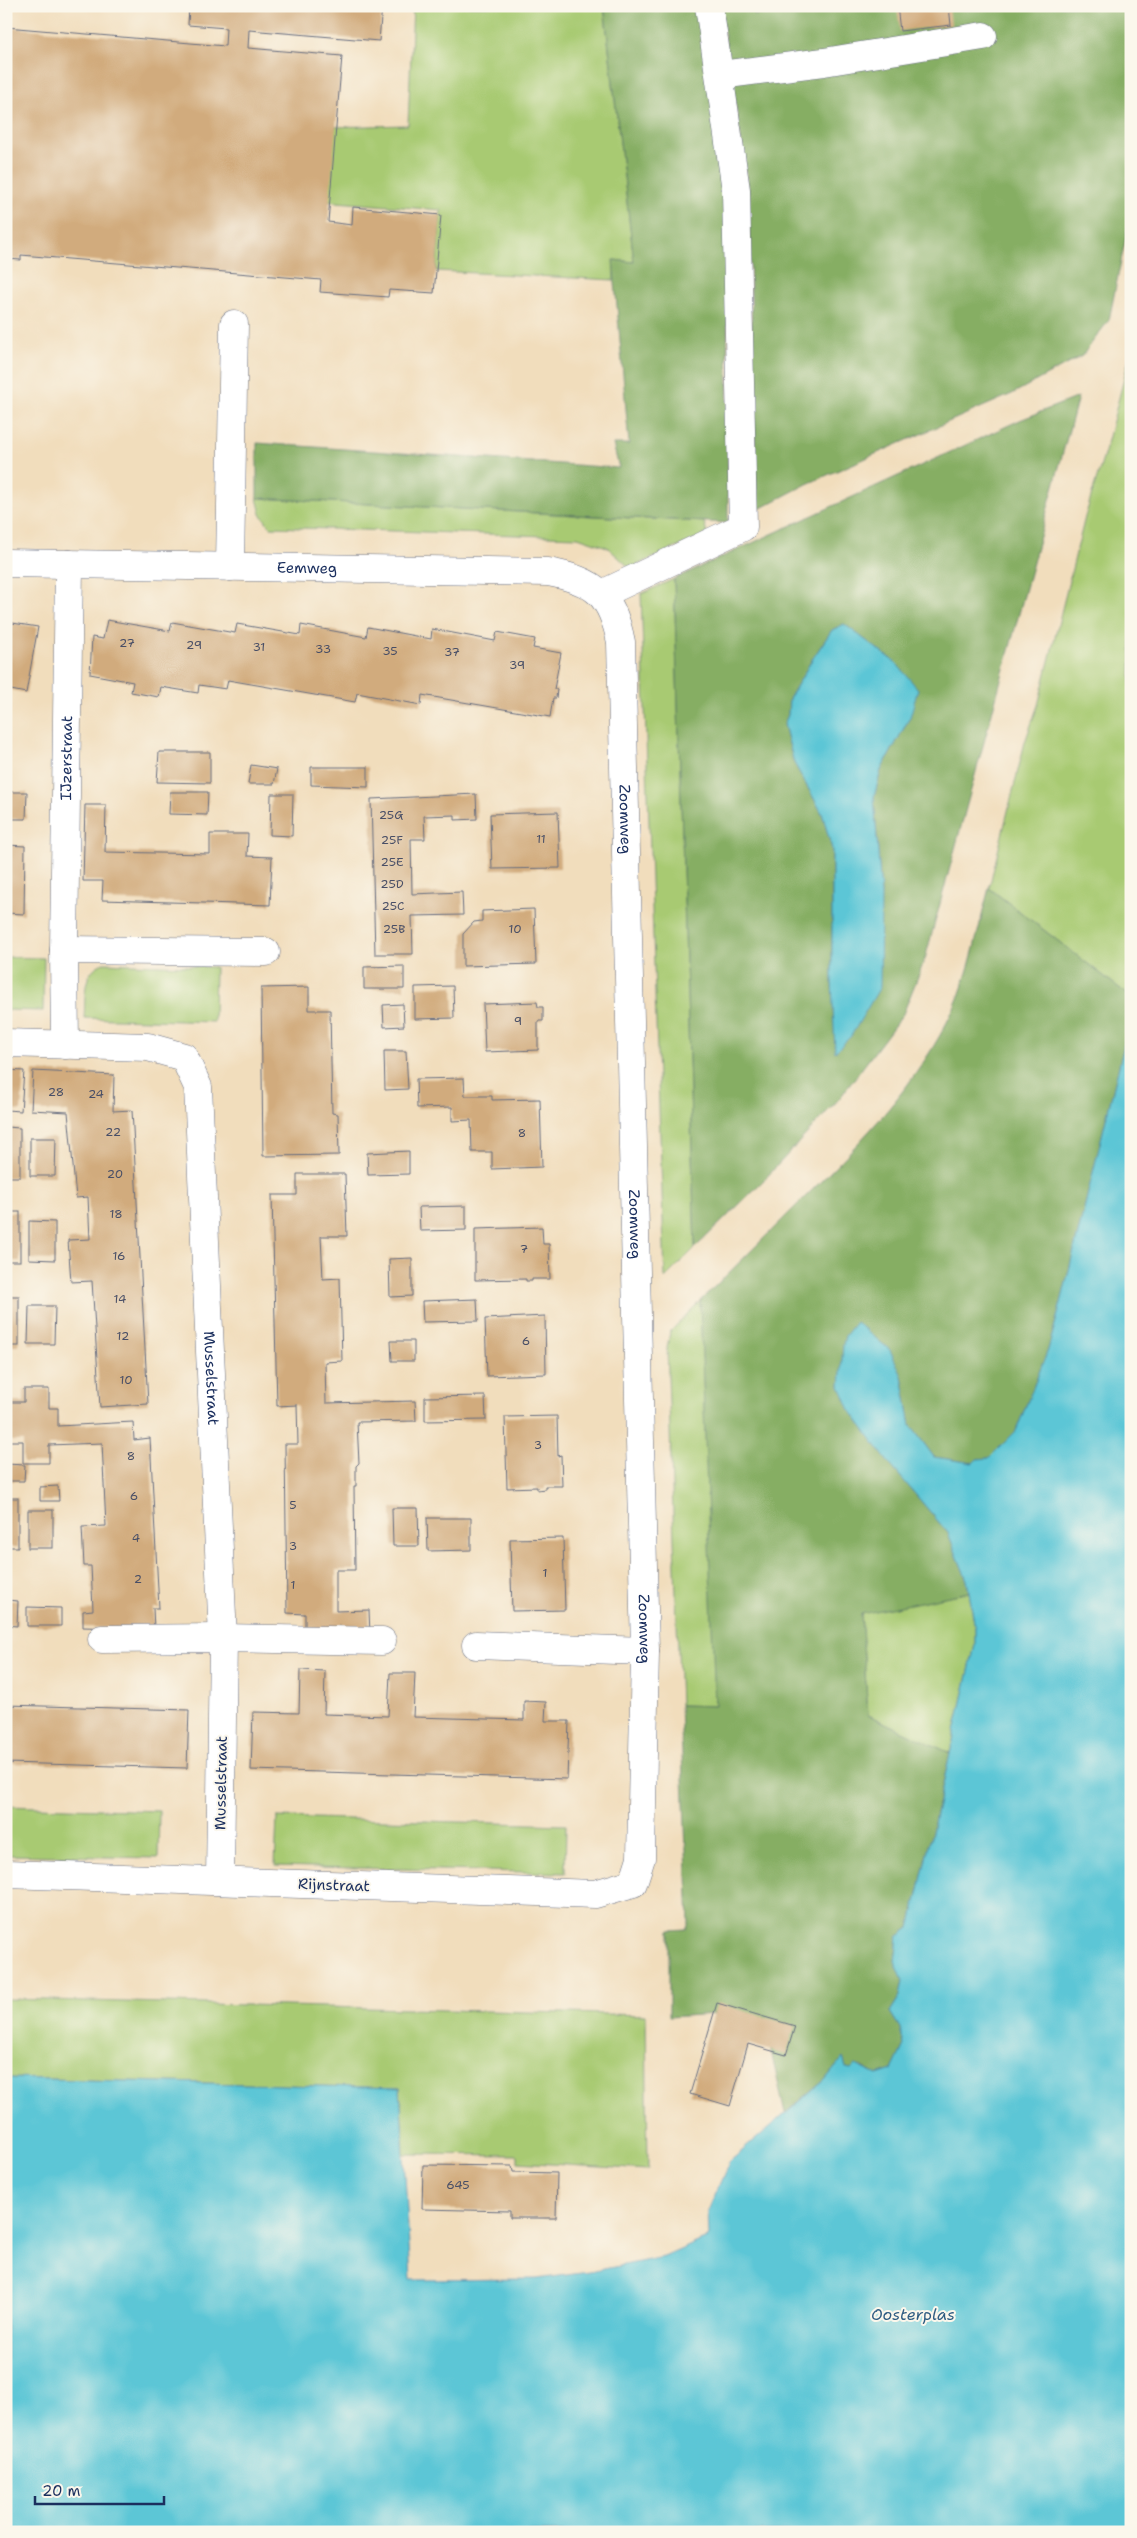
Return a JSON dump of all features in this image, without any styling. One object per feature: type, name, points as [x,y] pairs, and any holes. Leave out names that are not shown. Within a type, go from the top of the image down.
[{"type":"street","points":[[602,594],[744,527],[736,190],[709,6]]},
{"type":"street","points":[[720,75],[824,62],[983,36]]},
{"type":"street","points":[[230,567],[234,324]]},
{"type":"street","name":"Eemweg","points":[[6,563],[548,572],[576,577],[602,594]]},
{"type":"street","name":"IJzerstraat","points":[[65,1045],[64,950],[69,564]]},
{"type":"street","name":"Zoomweg","points":[[602,594],[615,616],[620,642],[635,1329],[645,1651],[640,1858]]},
{"type":"street","points":[[64,950],[266,952]]},
{"type":"street","name":"Musselstraat","points":[[6,1043],[148,1047],[184,1057],[198,1087],[223,1638],[220,1880]]},
{"type":"street","points":[[102,1639],[223,1638],[382,1641]]},
{"type":"street","points":[[476,1645],[645,1651]]},
{"type":"street","name":"Rijnstraat","points":[[6,1874],[595,1894],[633,1883],[640,1858]]},
{"type":"green space","points":[[413,6],[604,6],[634,262],[614,260],[614,280],[436,271],[441,210],[323,201],[329,127],[408,125]]},
{"type":"green space","points":[[604,6],[698,6],[727,195],[728,523],[257,498],[257,443],[619,468],[613,444],[629,444],[613,260],[634,262]]},
{"type":"green space","points":[[720,6],[754,6],[755,16],[766,6],[1131,6],[1131,212],[1109,320],[1082,356],[1012,394],[807,484],[757,510],[748,184]]},
{"type":"green space","points":[[1131,351],[1131,997],[989,888],[1025,742],[1038,705],[1085,517],[1105,452]]},
{"type":"green space","points":[[1078,397],[925,959],[903,1014],[839,1099],[762,1182],[695,1248],[674,579],[1020,420]],"holes":[[[844,624],[896,663],[910,717],[881,770],[874,797],[881,894],[836,1052],[832,981],[832,849],[822,813],[794,763],[784,724],[788,715],[789,699],[832,630]]]},
{"type":"green space","points":[[257,498],[704,522],[707,534],[630,568],[607,547],[578,537],[270,527],[261,514]]},
{"type":"green space","points":[[674,579],[695,1248],[665,1278],[641,594]]},
{"type":"green space","points":[[989,888],[1131,997],[1131,1017],[1048,1350],[1016,1431],[989,1458],[977,1459],[973,1463],[934,1457],[911,1426],[902,1376],[845,1336],[840,1386],[888,1462],[948,1533],[967,1580],[969,1592],[861,1614],[868,1715],[950,1753],[910,1928],[898,1937],[895,1961],[903,1980],[900,1996],[890,2012],[900,2028],[904,2045],[892,2070],[877,2075],[861,2066],[851,2069],[846,2068],[843,2058],[825,2080],[785,2113],[769,2043],[729,2013],[669,2017],[669,1930],[686,1929],[689,1923],[680,1705],[715,1706],[700,1301],[848,1154],[907,1086],[940,1035],[960,994],[970,964]]},
{"type":"green space","points":[[6,957],[44,958],[43,1011],[6,1010]]},
{"type":"green space","points":[[104,963],[215,967],[214,1022],[84,1018],[88,978],[91,972]]},
{"type":"green space","points":[[700,1301],[716,1706],[680,1705],[667,1348],[670,1332]]},
{"type":"green space","points":[[969,1592],[975,1628],[975,1645],[950,1753],[868,1715],[861,1613]]},
{"type":"green space","points":[[6,1806],[159,1811],[158,1858],[6,1855]]},
{"type":"green space","points":[[277,1817],[566,1825],[565,1873],[275,1866]]},
{"type":"green space","points":[[6,1999],[646,2015],[648,2170],[518,2162],[518,2155],[404,2154],[400,2088],[6,2078]]},
{"type":"water","points":[[844,624],[896,663],[918,689],[910,717],[881,770],[874,797],[881,894],[880,987],[851,1036],[835,1052],[832,981],[832,849],[822,813],[794,763],[784,724],[788,715],[789,699],[813,658],[832,630]]},
{"type":"water","name":"Oosterplas","points":[[1131,1017],[1131,2532],[6,2532],[6,2078],[400,2088],[411,2280],[537,2279],[589,2272],[664,2257],[709,2237],[708,2211],[729,2162],[825,2080],[843,2058],[846,2068],[851,2069],[856,2065],[877,2075],[892,2070],[904,2045],[900,2028],[890,2012],[900,1996],[903,1981],[895,1961],[898,1937],[910,1928],[975,1645],[975,1628],[967,1580],[948,1533],[888,1462],[850,1410],[840,1386],[845,1336],[856,1322],[890,1350],[902,1376],[911,1426],[934,1457],[973,1463],[977,1459],[989,1458],[1016,1431],[1048,1350]]},
{"type":"building","points":[[189,6],[382,6],[379,41],[249,30],[248,48],[342,56],[328,222],[352,225],[353,207],[441,215],[434,293],[389,290],[388,297],[320,292],[321,280],[21,255],[21,260],[6,259],[6,27],[225,46],[226,28],[188,25]]},
{"type":"building","points":[[897,6],[949,6],[951,25],[900,31]]},
{"type":"building","points":[[107,620],[170,631],[172,622],[235,633],[237,624],[300,635],[301,625],[366,637],[368,627],[431,639],[432,629],[495,641],[497,632],[535,639],[533,648],[561,653],[554,689],[557,689],[556,698],[553,698],[550,717],[422,695],[421,705],[357,693],[355,702],[228,680],[226,689],[199,685],[198,693],[161,687],[159,697],[131,692],[133,682],[90,674],[92,637],[103,639]]},
{"type":"building","points":[[6,622],[38,627],[26,693],[6,689]]},
{"type":"building","points":[[159,752],[210,752],[210,783],[157,782]]},
{"type":"building","points":[[251,765],[277,769],[274,784],[248,784]]},
{"type":"building","points":[[311,767],[368,767],[368,787],[311,785]]},
{"type":"building","points":[[6,792],[27,792],[26,819],[6,819]]},
{"type":"building","points":[[170,792],[208,792],[207,815],[169,814]]},
{"type":"building","points":[[271,794],[293,794],[292,836],[270,835]]},
{"type":"building","points":[[476,794],[477,819],[455,820],[455,815],[424,816],[425,839],[411,839],[412,894],[462,892],[463,915],[412,916],[413,954],[375,954],[371,799]]},
{"type":"building","points":[[85,805],[106,805],[105,852],[210,854],[210,834],[248,834],[247,856],[272,857],[270,905],[102,900],[103,881],[83,881]]},
{"type":"building","points":[[558,812],[560,868],[492,869],[490,814]]},
{"type":"building","points":[[6,845],[25,846],[24,914],[6,913]]},
{"type":"building","points":[[534,909],[536,964],[463,966],[463,934],[474,922],[482,921],[482,911]]},
{"type":"building","points":[[404,966],[404,989],[364,989],[364,967]]},
{"type":"building","points":[[453,986],[454,1018],[415,1019],[415,987]]},
{"type":"building","points":[[309,987],[309,1010],[330,1010],[332,1113],[338,1114],[339,1155],[263,1156],[261,988]]},
{"type":"building","points":[[537,1002],[538,1007],[543,1007],[543,1021],[538,1021],[538,1050],[485,1052],[483,1004]]},
{"type":"building","points":[[403,1004],[404,1026],[384,1027],[383,1005]]},
{"type":"building","points":[[384,1051],[406,1051],[408,1089],[385,1090]]},
{"type":"building","points":[[6,1070],[24,1071],[21,1111],[6,1110]]},
{"type":"building","points":[[33,1071],[114,1075],[113,1111],[132,1110],[148,1404],[100,1407],[92,1281],[71,1282],[68,1240],[90,1239],[88,1197],[76,1198],[68,1112],[31,1110]]},
{"type":"building","points":[[464,1078],[465,1096],[492,1096],[492,1100],[540,1099],[542,1167],[492,1169],[492,1152],[472,1152],[471,1120],[452,1121],[452,1107],[417,1108],[416,1079]]},
{"type":"building","points":[[6,1127],[20,1128],[20,1177],[6,1177]]},
{"type":"building","points":[[30,1138],[56,1138],[55,1176],[30,1176]]},
{"type":"building","points":[[409,1151],[409,1174],[368,1175],[367,1153]]},
{"type":"building","points":[[297,1174],[345,1174],[347,1236],[321,1236],[323,1279],[340,1278],[342,1361],[325,1362],[326,1403],[415,1401],[416,1421],[357,1422],[359,1463],[356,1466],[356,1486],[354,1486],[355,1570],[336,1570],[336,1611],[369,1610],[370,1635],[305,1633],[305,1614],[287,1613],[285,1444],[298,1444],[297,1405],[277,1406],[272,1195],[297,1195]]},
{"type":"building","points":[[466,1206],[466,1230],[420,1231],[419,1207]]},
{"type":"building","points":[[6,1212],[20,1212],[20,1261],[6,1261]]},
{"type":"building","points":[[29,1221],[55,1222],[55,1260],[29,1259]]},
{"type":"building","points":[[542,1227],[543,1244],[549,1244],[550,1279],[532,1279],[532,1281],[526,1281],[526,1279],[475,1280],[475,1229]]},
{"type":"building","points":[[412,1258],[412,1296],[390,1297],[389,1259]]},
{"type":"building","points":[[6,1296],[19,1296],[19,1346],[6,1346]]},
{"type":"building","points":[[477,1299],[478,1321],[423,1322],[422,1301]]},
{"type":"building","points":[[29,1306],[55,1306],[54,1344],[28,1344]]},
{"type":"building","points":[[545,1316],[546,1374],[487,1376],[485,1319]]},
{"type":"building","points":[[391,1341],[414,1341],[414,1361],[392,1361]]},
{"type":"building","points":[[24,1389],[49,1389],[49,1408],[58,1408],[58,1426],[133,1422],[134,1440],[150,1438],[159,1608],[153,1608],[154,1629],[83,1627],[83,1611],[93,1610],[91,1566],[84,1566],[82,1527],[106,1526],[102,1443],[49,1445],[49,1463],[23,1463],[23,1441],[6,1441],[6,1402],[24,1402]]},
{"type":"building","points":[[485,1396],[486,1420],[425,1421],[425,1397]]},
{"type":"building","points":[[557,1416],[558,1456],[561,1455],[562,1486],[545,1486],[545,1489],[537,1490],[537,1487],[507,1488],[505,1417]]},
{"type":"building","points":[[6,1464],[25,1465],[24,1481],[6,1481]]},
{"type":"building","points":[[58,1486],[59,1501],[40,1501],[40,1487]]},
{"type":"building","points":[[6,1498],[18,1498],[18,1547],[6,1547]]},
{"type":"building","points":[[392,1508],[418,1508],[419,1546],[393,1546]]},
{"type":"building","points":[[28,1510],[53,1510],[53,1548],[28,1548]]},
{"type":"building","points":[[427,1518],[471,1518],[471,1550],[428,1551]]},
{"type":"building","points":[[563,1538],[565,1610],[512,1611],[510,1539]]},
{"type":"building","points":[[6,1600],[18,1601],[17,1626],[6,1625]]},
{"type":"building","points":[[27,1607],[61,1608],[61,1626],[27,1626]]},
{"type":"building","points":[[300,1670],[325,1671],[324,1714],[388,1716],[390,1673],[415,1673],[413,1717],[524,1720],[524,1701],[546,1702],[545,1721],[569,1721],[567,1779],[251,1770],[253,1712],[299,1713]]},
{"type":"building","points":[[6,1705],[189,1710],[187,1768],[6,1763]]},
{"type":"building","points":[[717,2003],[795,2026],[786,2055],[748,2044],[730,2106],[690,2094]]},
{"type":"building","points":[[423,2165],[512,2166],[513,2172],[557,2173],[556,2218],[510,2218],[510,2211],[422,2209]]}]
